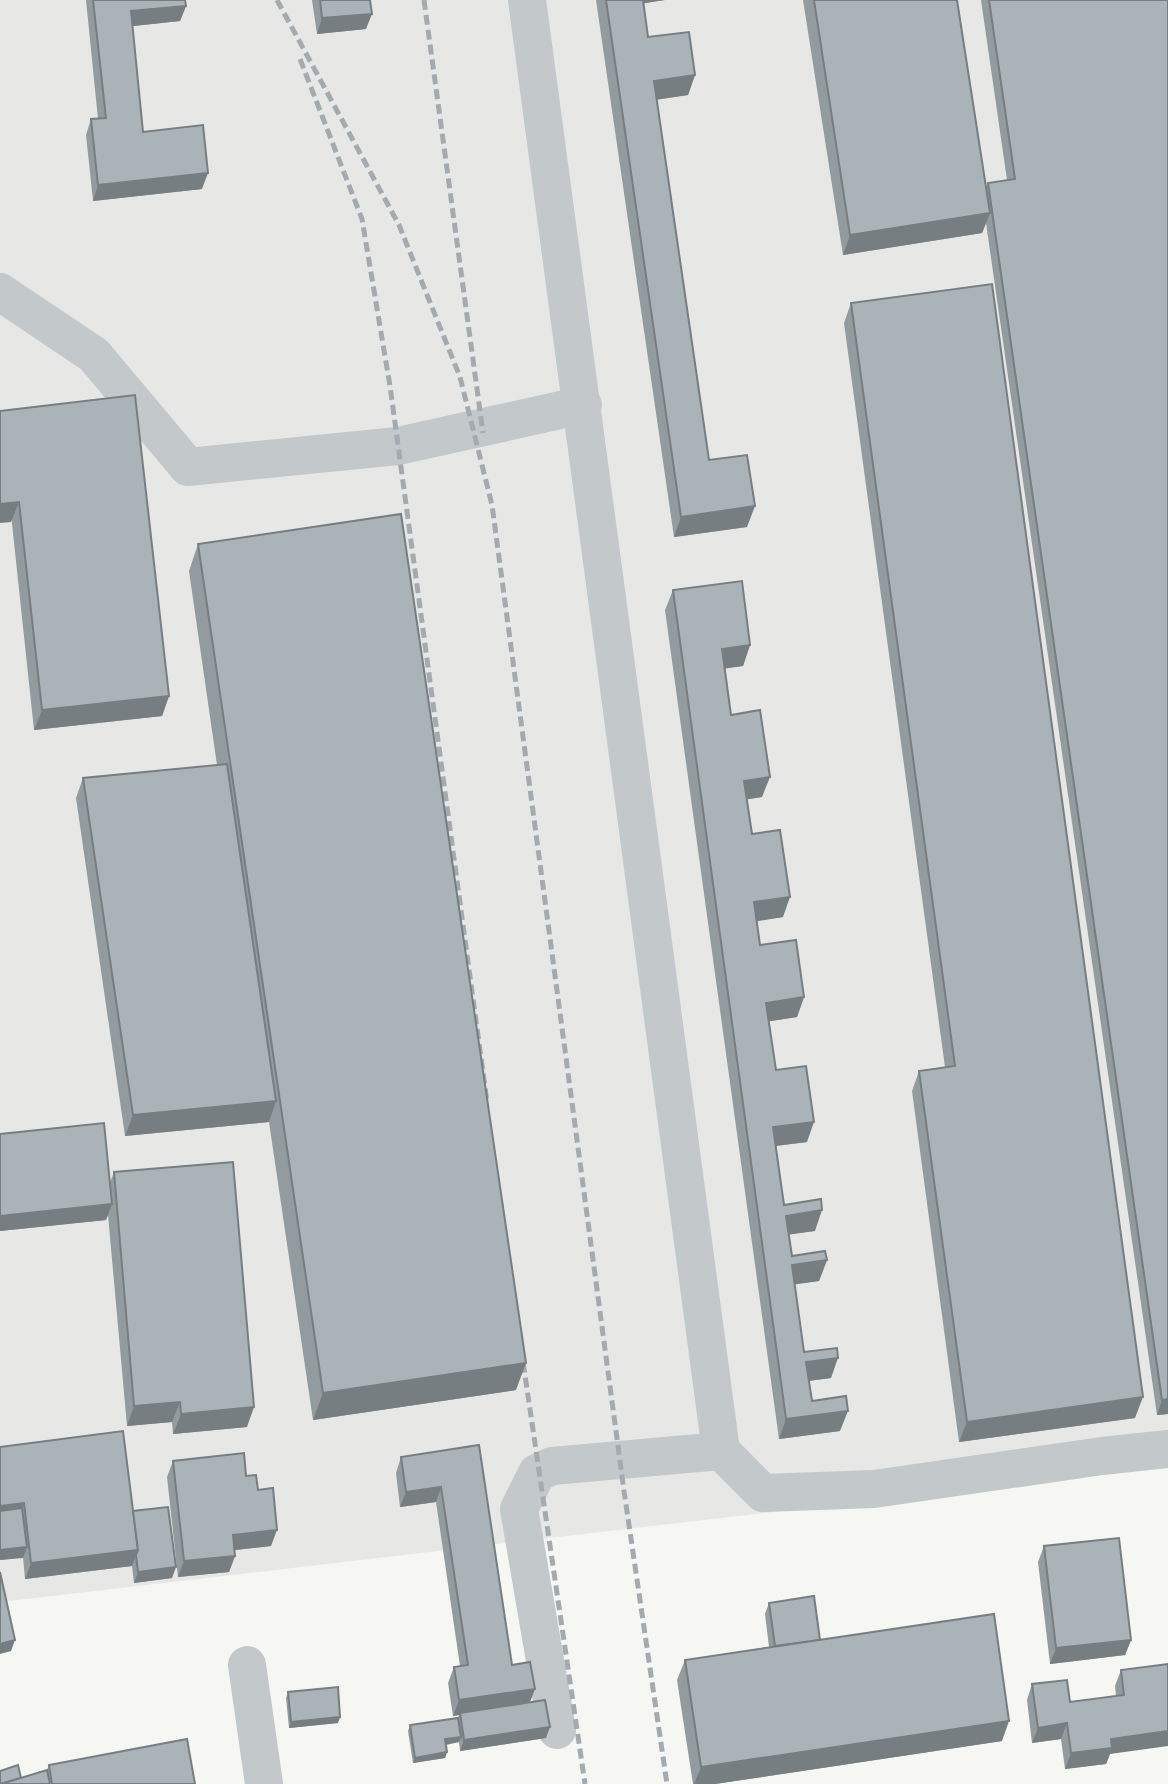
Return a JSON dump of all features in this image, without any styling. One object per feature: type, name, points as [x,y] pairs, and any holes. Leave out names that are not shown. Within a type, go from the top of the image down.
[{"type":"lane","points":[[527,0],[721,1451],[763,1493],[874,1489],[1168,1449]]},
{"type":"lane","points":[[0,292],[94,355],[188,467],[398,446],[583,405]]},
{"type":"lane","points":[[557,1730],[519,1509],[537,1472],[552,1465],[721,1451]]},
{"type":"lane","points":[[247,1665],[264,1784]]},
{"type":"shaded area","points":[[0,0],[1168,0],[1168,1466],[0,1602]]},
{"type":"building","points":[[93,0],[185,0],[186,6],[131,11],[143,132],[203,125],[208,173],[98,185],[91,119],[106,118]]},
{"type":"building","points":[[320,0],[370,0],[372,14],[322,18]]},
{"type":"building","points":[[606,0],[643,0],[648,37],[689,32],[695,75],[654,81],[709,460],[747,455],[755,506],[681,517]]},
{"type":"building","points":[[814,0],[957,0],[990,213],[850,235]]},
{"type":"building","points":[[989,0],[1168,0],[1168,1399],[1162,1400],[988,183],[1015,179]]},
{"type":"building","points":[[992,284],[1143,1397],[967,1422],[919,1071],[955,1066],[851,303]]},
{"type":"building","points":[[135,395],[169,696],[42,710],[19,502],[0,504],[0,411]]},
{"type":"building","points":[[401,514],[526,1363],[323,1393],[198,544]]},
{"type":"building","points":[[742,581],[750,645],[722,649],[731,715],[760,710],[770,777],[744,781],[752,834],[780,830],[790,897],[754,902],[760,945],[796,940],[804,997],[766,1003],[776,1070],[806,1066],[814,1122],[773,1127],[784,1205],[821,1199],[822,1210],[786,1216],[792,1256],[825,1251],[827,1260],[792,1265],[804,1352],[837,1348],[838,1358],[806,1362],[812,1401],[846,1396],[848,1411],[786,1419],[673,590]]},
{"type":"building","points":[[227,764],[276,1101],[133,1115],[83,778]]},
{"type":"building","points":[[104,1123],[112,1204],[0,1216],[0,1134]]},
{"type":"building","points":[[233,1162],[254,1407],[181,1414],[180,1402],[134,1406],[114,1172]]},
{"type":"building","points":[[123,1431],[138,1550],[31,1563],[24,1503],[0,1506],[0,1447]]},
{"type":"building","points":[[479,1445],[512,1665],[530,1662],[535,1689],[459,1700],[454,1667],[468,1665],[441,1487],[406,1492],[401,1457]]},
{"type":"building","points":[[244,1453],[246,1476],[256,1475],[258,1490],[273,1488],[277,1530],[233,1535],[235,1556],[184,1561],[173,1461]]},
{"type":"building","points":[[168,1507],[176,1567],[138,1572],[133,1511]]},
{"type":"building","points":[[22,1508],[27,1547],[0,1550],[0,1511]]},
{"type":"building","points":[[1119,1538],[1131,1640],[1056,1648],[1044,1546]]},
{"type":"building","points":[[0,1572],[15,1640],[0,1644]]},
{"type":"building","points":[[814,1596],[820,1640],[775,1646],[769,1603]]},
{"type":"building","points":[[994,1614],[1009,1721],[701,1767],[685,1660]]},
{"type":"building","points":[[1168,1664],[1168,1731],[1111,1739],[1112,1748],[1071,1753],[1067,1723],[1038,1728],[1032,1684],[1067,1680],[1070,1702],[1124,1695],[1121,1670]]},
{"type":"building","points":[[338,1687],[340,1717],[291,1722],[288,1692]]},
{"type":"building","points":[[545,1700],[550,1727],[464,1740],[460,1713]]},
{"type":"building","points":[[458,1718],[461,1737],[445,1739],[447,1752],[415,1758],[410,1725]]},
{"type":"building","points":[[187,1739],[195,1784],[52,1784],[49,1765]]},
{"type":"building","points":[[18,1765],[21,1778],[0,1784],[0,1771]]},
{"type":"building","points":[[47,1770],[50,1784],[1,1784]]},
{"type":"railway","points":[[277,0],[399,225],[460,377],[492,505],[624,1491],[667,1784]]},
{"type":"railway","points":[[424,0],[483,433]]},
{"type":"railway","points":[[300,59],[362,219],[390,386],[487,1102]]},
{"type":"railway","points":[[521,1348],[585,1784]]}]
